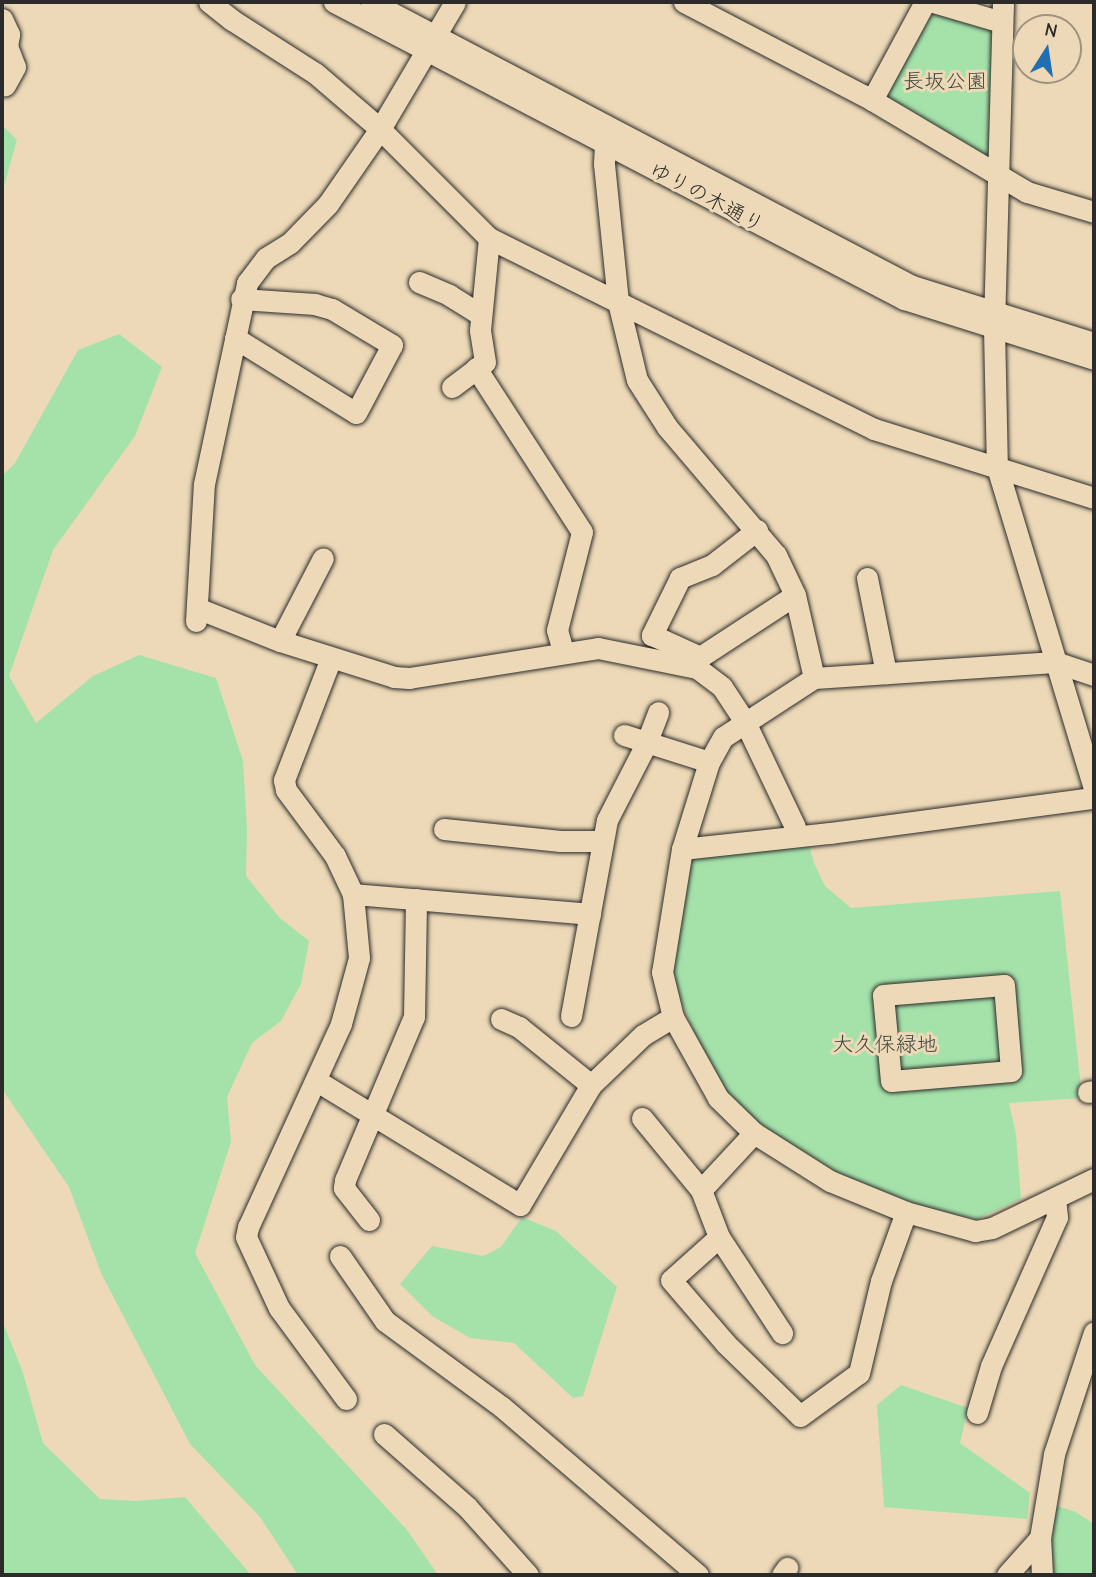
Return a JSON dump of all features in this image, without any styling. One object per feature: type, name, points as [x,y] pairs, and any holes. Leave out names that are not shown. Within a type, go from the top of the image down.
[{"type":"street","points":[[209,2],[232,20],[316,73],[380,129],[489,238],[874,429],[1094,498]]},
{"type":"street","name":"ゆりの木通り","points":[[334,2],[432,44],[904,299],[1094,343]]},
{"type":"street","name":"ゆりの木通り","points":[[372,2],[432,44]]},
{"type":"street","points":[[455,2],[380,129],[328,204],[290,243],[266,258],[252,274],[242,299],[204,484],[196,615],[394,677],[409,678],[563,651],[598,648],[697,668],[722,687],[746,722],[795,827]]},
{"type":"street","points":[[872,100],[925,2]]},
{"type":"street","points":[[933,2],[1003,12],[995,320],[998,467],[1094,789]]},
{"type":"street","points":[[694,4],[872,100],[1027,192],[1094,212]]},
{"type":"street","points":[[2,19],[9,34],[7,46],[15,67],[5,85]]},
{"type":"street","points":[[608,137],[604,164],[618,302],[637,380],[667,427],[776,555],[794,595],[814,678]]},
{"type":"street","points":[[452,387],[485,362],[480,330],[489,238]]},
{"type":"street","points":[[419,282],[449,295],[481,315]]},
{"type":"street","points":[[235,338],[356,413],[392,345],[331,309],[316,304],[242,299]]},
{"type":"street","name":"ゆりの木通り","points":[[995,320],[1094,359]]},
{"type":"street","points":[[476,368],[582,531],[557,630],[563,651]]},
{"type":"street","points":[[757,530],[712,565],[680,578],[652,635],[700,657],[794,595]]},
{"type":"street","points":[[280,641],[324,558]]},
{"type":"street","points":[[867,578],[886,673]]},
{"type":"street","points":[[331,658],[284,780],[286,790],[334,856],[354,894],[359,958],[341,1024],[248,1227],[247,1237],[279,1308],[346,1399]]},
{"type":"street","points":[[1094,675],[1055,662],[814,678],[723,737],[709,762],[682,849],[662,972],[673,1017],[718,1098],[754,1133],[830,1181],[906,1212],[975,1231],[992,1228],[1094,1179]]},
{"type":"street","points":[[571,1016],[601,841],[607,820],[646,744],[658,712]]},
{"type":"street","points":[[624,735],[709,762]]},
{"type":"street","points":[[682,849],[830,834],[1094,797]]},
{"type":"street","points":[[443,829],[560,841],[601,841]]},
{"type":"street","points":[[354,894],[590,914]]},
{"type":"street","points":[[369,1220],[344,1188],[372,1111],[409,1034],[414,1017],[416,899]]},
{"type":"street","points":[[1004,985],[1012,1071],[891,1081],[883,995],[1004,985]]},
{"type":"street","points":[[317,1081],[372,1111],[520,1205],[591,1085],[643,1035],[673,1017]]},
{"type":"street","points":[[501,1019],[519,1027],[591,1085]]},
{"type":"street","points":[[642,1118],[701,1191],[719,1237],[782,1333]]},
{"type":"street","points":[[701,1191],[754,1133]]},
{"type":"street","points":[[977,1413],[991,1366],[1057,1217],[1055,1199]]},
{"type":"street","points":[[719,1237],[671,1280],[726,1344],[800,1416],[859,1373],[881,1281],[906,1212]]},
{"type":"street","points":[[340,1256],[385,1321],[502,1406],[698,1575]]},
{"type":"street","points":[[1042,1575],[1040,1538],[1054,1454],[1089,1364],[1094,1332]]},
{"type":"street","points":[[384,1434],[467,1507],[528,1575]]},
{"type":"street","points":[[1007,1575],[1040,1538]]},
{"type":"green space","name":"長坂公園","points":[[925,2],[1002,22],[998,176],[872,100]]},
{"type":"green space","points":[[2,125],[17,140],[2,193]]},
{"type":"green space","points":[[119,334],[162,367],[135,436],[53,550],[9,676],[36,723],[93,676],[139,655],[216,678],[243,761],[247,829],[246,876],[280,918],[309,941],[301,984],[281,1021],[252,1043],[227,1097],[231,1142],[195,1253],[255,1365],[407,1530],[438,1575],[298,1575],[260,1517],[190,1444],[101,1273],[69,1187],[2,1089],[2,476],[15,463],[78,350]]},
{"type":"green space","name":"大久保緑地","points":[[808,841],[814,863],[825,886],[851,908],[1060,891],[1082,1098],[1009,1103],[1016,1135],[1021,1199],[977,1219],[897,1202],[822,1168],[754,1121],[725,1093],[707,1062],[672,980],[670,963],[690,853]]},
{"type":"green space","points":[[522,1217],[556,1231],[617,1287],[583,1396],[573,1398],[514,1343],[470,1338],[432,1316],[400,1284],[432,1246],[483,1256],[501,1247]]},
{"type":"green space","points":[[2,1320],[23,1373],[43,1443],[100,1499],[136,1501],[185,1497],[251,1575],[2,1575]]},
{"type":"green space","points":[[901,1385],[968,1408],[960,1443],[1030,1493],[1027,1519],[884,1507],[877,1405]]},
{"type":"green space","points":[[1054,1505],[1076,1512],[1094,1524],[1094,1575],[1054,1575],[1050,1526]]}]
